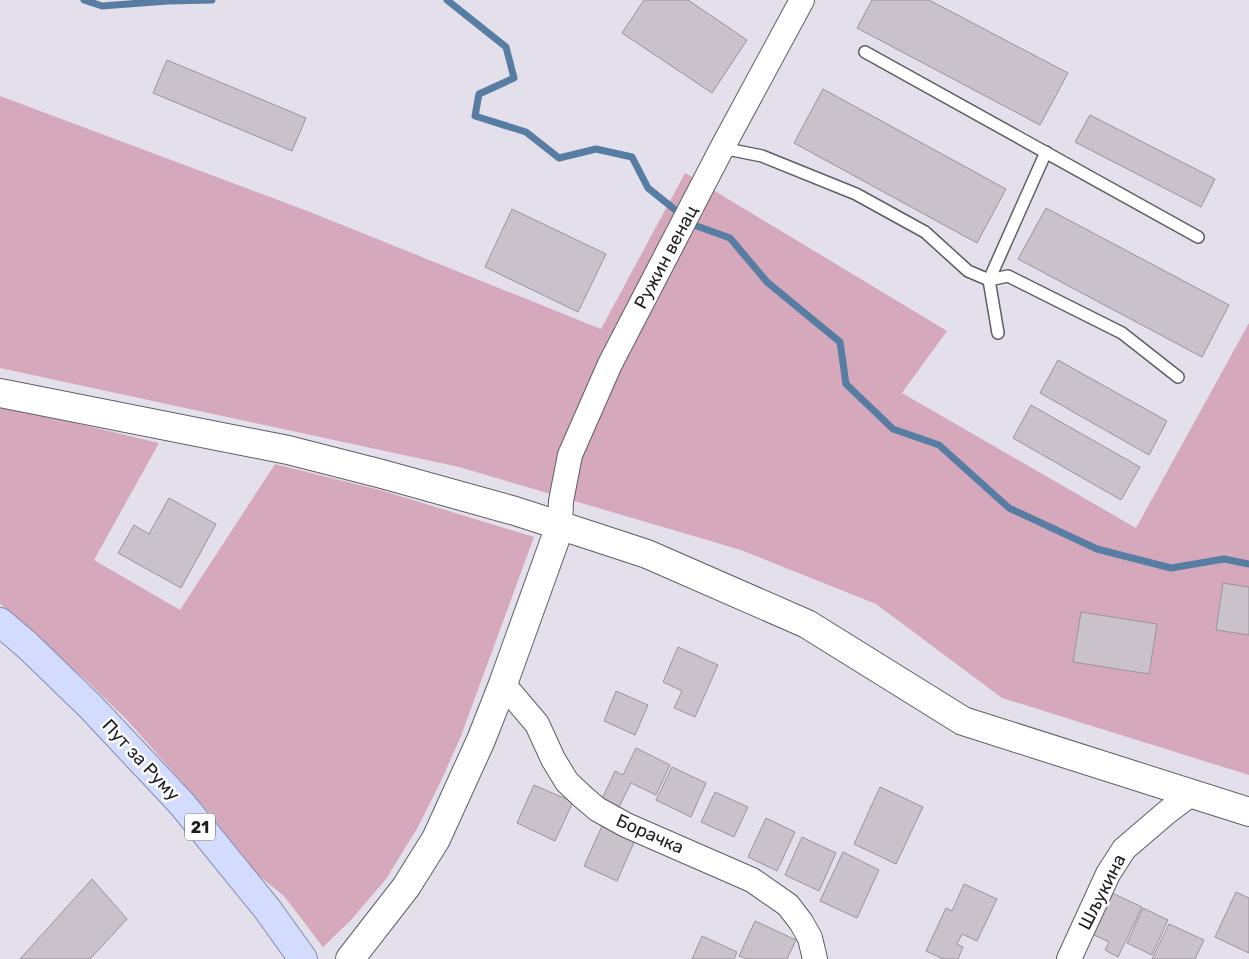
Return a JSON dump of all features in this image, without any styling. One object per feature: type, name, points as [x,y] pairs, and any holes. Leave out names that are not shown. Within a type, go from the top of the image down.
[{"type":"main road","points":[[0,393],[288,450],[515,511],[647,554],[807,624],[963,721],[1249,812]]},
{"type":"main road","points":[[350,959],[406,888],[436,839],[481,740],[560,526]]},
{"type":"main road","name":"Пут за Руму","points":[[0,622],[28,646],[90,706],[182,804],[268,910],[302,958]]},
{"type":"street","name":"Ружин венац","points":[[560,526],[562,501],[570,455],[610,364],[722,148],[802,0]]},
{"type":"street","name":"Борачка","points":[[503,684],[537,724],[553,759],[567,782],[583,798],[597,809],[626,824],[744,876],[788,904],[810,938],[815,959]]},
{"type":"street","name":"Шљукина","points":[[1069,959],[1108,874],[1124,849],[1191,794]]},
{"type":"lane","points":[[865,52],[1198,237]]},
{"type":"lane","points":[[722,148],[762,156],[856,194],[925,232],[968,270],[989,280],[1008,276],[1122,333],[1178,377]]},
{"type":"lane","points":[[998,333],[989,280],[1046,152]]},
{"type":"shaded area","points":[[0,96],[310,212],[601,329],[685,173],[947,331],[902,393],[1136,528],[1249,323],[1249,775],[1002,698],[876,604],[741,550],[459,467],[0,368]]},
{"type":"shaded area","points":[[0,405],[159,443],[94,560],[180,610],[275,464],[380,490],[534,537],[461,736],[418,827],[386,879],[351,920],[323,947],[284,896],[258,875],[205,808],[127,720],[88,682],[0,604]]},
{"type":"building","points":[[644,0],[688,0],[747,40],[712,93],[622,33]]},
{"type":"building","points":[[872,0],[929,0],[1068,73],[1040,125],[857,28]]},
{"type":"building","points":[[167,60],[306,118],[292,151],[153,93]]},
{"type":"building","points":[[823,89],[1006,189],[977,243],[794,143]]},
{"type":"building","points":[[1090,115],[1215,179],[1201,207],[1075,142]]},
{"type":"building","points":[[1046,208],[1229,305],[1202,357],[1018,259]]},
{"type":"building","points":[[512,209],[606,254],[578,312],[485,267]]},
{"type":"building","points":[[1058,360],[1167,421],[1149,455],[1040,393]]},
{"type":"building","points":[[1031,405],[1140,467],[1121,500],[1013,438]]},
{"type":"building","points":[[169,498],[216,524],[181,588],[118,553],[134,525],[149,534]]},
{"type":"building","points":[[1223,583],[1249,587],[1249,635],[1216,630]]},
{"type":"building","points":[[1081,612],[1157,624],[1149,674],[1073,662]]},
{"type":"building","points":[[678,647],[718,665],[695,717],[674,708],[682,691],[663,682]]},
{"type":"building","points":[[616,691],[648,705],[635,735],[604,721]]},
{"type":"building","points":[[636,748],[670,765],[656,795],[631,783],[619,807],[602,799],[615,771],[623,775]]},
{"type":"building","points":[[672,767],[706,783],[691,817],[656,800]]},
{"type":"building","points":[[534,785],[573,802],[555,841],[517,823]]},
{"type":"building","points":[[880,787],[923,807],[896,864],[854,844]]},
{"type":"building","points":[[715,792],[748,807],[734,837],[701,822]]},
{"type":"building","points":[[766,818],[795,832],[777,871],[748,857]]},
{"type":"building","points":[[602,826],[635,840],[617,881],[584,866]]},
{"type":"building","points":[[802,837],[836,853],[819,891],[785,875]]},
{"type":"building","points":[[843,852],[879,870],[857,918],[820,901]]},
{"type":"building","points":[[92,879],[127,919],[90,959],[20,959]]},
{"type":"building","points":[[964,884],[997,899],[977,941],[962,934],[957,944],[963,947],[958,959],[943,959],[926,951],[946,908],[952,911]]},
{"type":"building","points":[[1110,892],[1142,907],[1118,957],[1105,950],[1109,942],[1090,933]]},
{"type":"building","points":[[1236,892],[1249,898],[1249,953],[1215,937]]},
{"type":"building","points":[[1143,908],[1168,920],[1152,955],[1127,943]]},
{"type":"building","points":[[755,921],[796,940],[787,959],[747,959],[739,956]]},
{"type":"building","points":[[1169,924],[1204,940],[1195,959],[1152,959]]},
{"type":"building","points":[[702,936],[737,952],[734,959],[692,959]]},
{"type":"waterway","points":[[84,0],[102,6],[212,0]]},
{"type":"waterway","points":[[447,0],[506,47],[514,78],[479,94],[475,116],[526,132],[559,158],[596,149],[632,157],[648,188],[694,225],[730,238],[767,282],[840,342],[846,384],[893,429],[939,445],[1009,508],[1097,549],[1171,568],[1224,559],[1249,564]]}]
